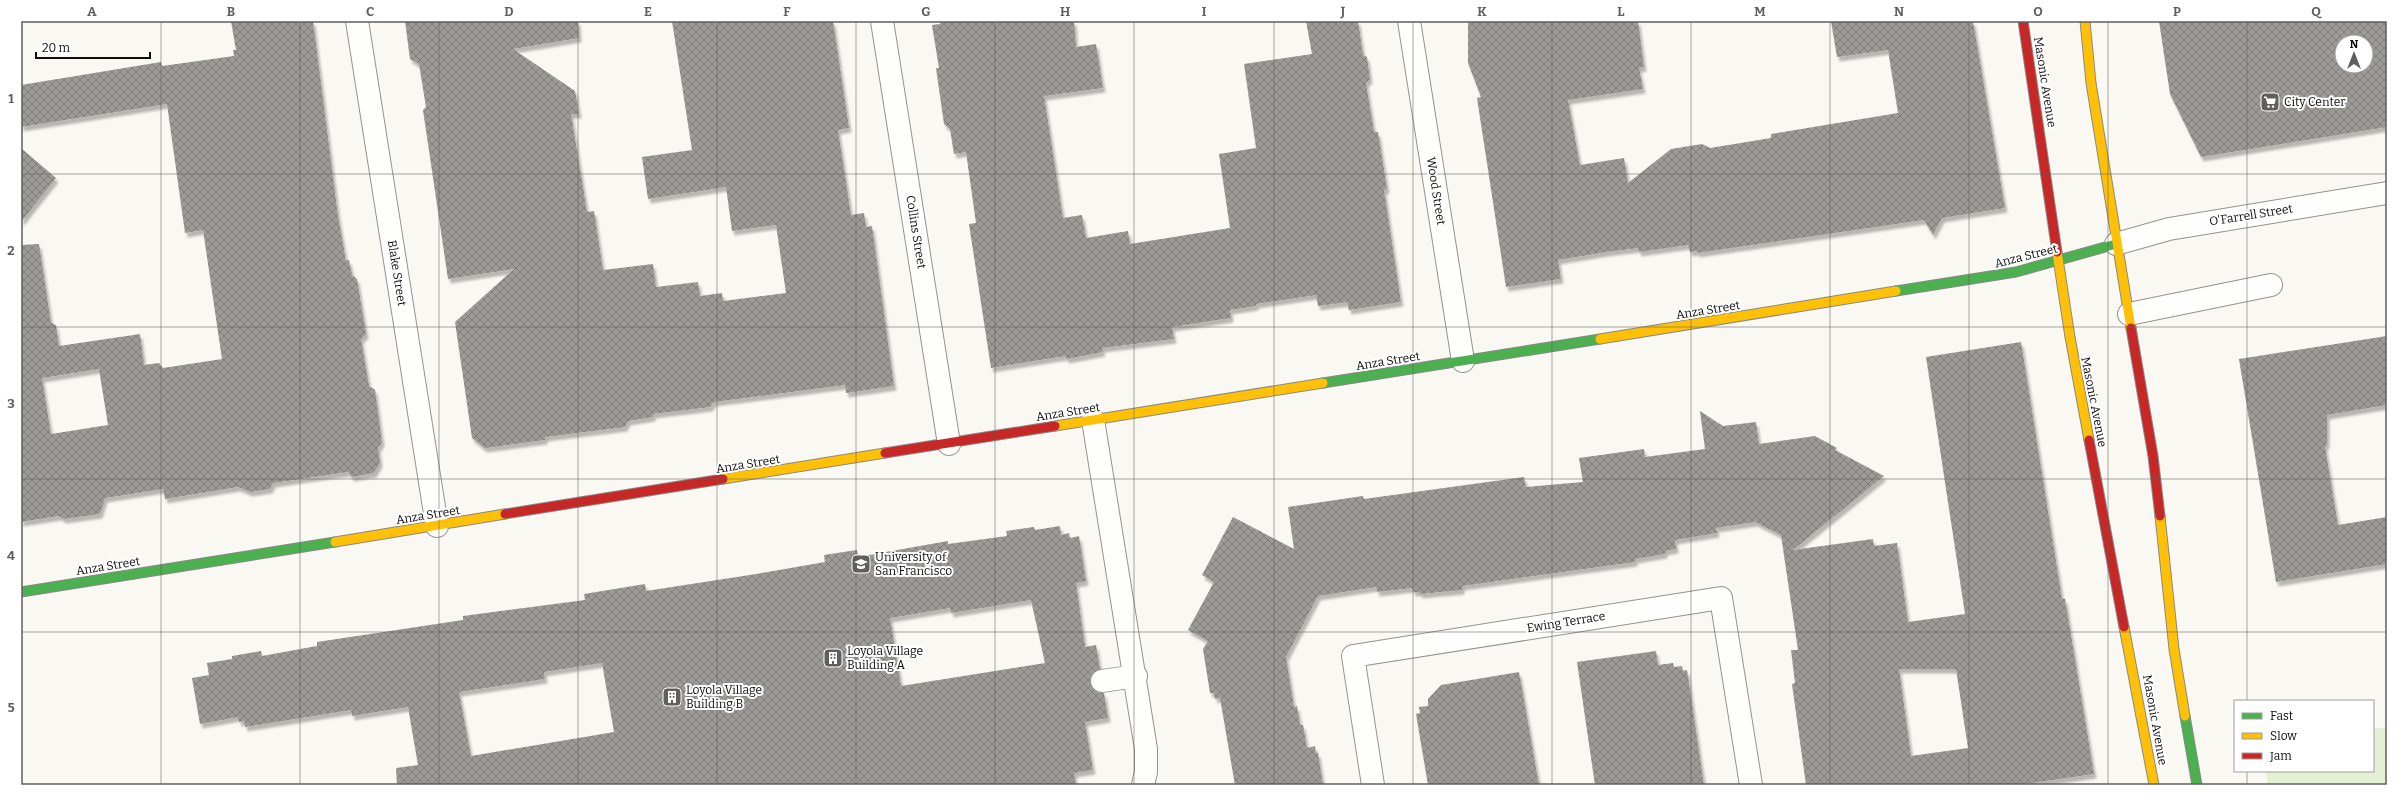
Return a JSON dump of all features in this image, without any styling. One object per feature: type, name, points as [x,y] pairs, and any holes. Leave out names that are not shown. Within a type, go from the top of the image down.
[{"type":"street","name":"Blake Street","points":[[357,21],[437,526]]},
{"type":"street","name":"Collins Street","points":[[882,21],[950,444]]},
{"type":"street","name":"Wood Street","points":[[1409,21],[1463,361]]},
{"type":"street","name":"Masonic Avenue","points":[[2023,21],[2051,197],[2058,260],[2070,337],[2154,785]]},
{"type":"street","points":[[2085,21],[2091,83],[2116,244],[2153,456],[2174,649],[2197,785]]},
{"type":"street","name":"O'Farrell Street","points":[[2116,244],[2169,229],[2387,193]]},
{"type":"street","name":"Anza Street","points":[[21,592],[2016,272],[2116,244]]},
{"type":"street","points":[[2129,314],[2272,285]]},
{"type":"street","points":[[1092,420],[1136,676],[1146,749],[1143,785]]},
{"type":"street","name":"Ewing Terrace","points":[[1373,785],[1353,656],[1721,598],[1751,785]]},
{"type":"street","points":[[1102,681],[1136,676]]},
{"type":"green space","points":[[2387,727],[2387,785],[2268,785],[2266,772],[2374,772],[2374,729]]},
{"type":"building","points":[[231,21],[313,21],[338,216],[346,261],[349,260],[352,275],[357,279],[366,334],[361,339],[369,386],[375,390],[382,442],[378,448],[380,463],[374,473],[352,477],[348,472],[273,483],[270,489],[250,492],[238,487],[165,499],[163,489],[105,498],[100,514],[64,519],[59,516],[21,522],[21,245],[39,244],[51,323],[56,325],[59,346],[140,334],[144,365],[159,363],[163,368],[222,359],[203,230],[185,233],[167,104],[21,127],[21,85],[161,62],[162,66],[234,56],[233,50],[236,50]],"holes":[[[99,369],[108,425],[51,434],[42,378]]]},
{"type":"building","points":[[405,21],[578,21],[579,38],[513,49],[575,91],[579,114],[571,114],[587,212],[594,211],[603,270],[653,264],[656,287],[698,282],[700,296],[722,293],[723,301],[786,293],[776,225],[732,231],[726,187],[648,199],[642,157],[692,150],[672,21],[833,21],[849,128],[838,130],[851,215],[864,213],[866,227],[872,226],[894,386],[846,393],[845,385],[714,402],[710,407],[653,414],[653,417],[628,421],[625,427],[545,437],[545,440],[485,448],[472,438],[455,322],[514,269],[448,279],[423,110],[426,107],[419,64],[410,59]]},
{"type":"building","points":[[940,21],[1074,21],[1076,47],[1096,44],[1103,88],[1044,96],[1063,218],[1082,215],[1086,238],[1128,231],[1130,244],[1230,228],[1219,154],[1256,148],[1244,64],[1312,54],[1306,21],[1358,21],[1363,55],[1367,57],[1370,79],[1366,83],[1374,132],[1378,132],[1387,189],[1384,190],[1401,302],[1349,310],[1347,302],[1318,306],[1316,295],[1256,304],[1256,306],[1230,310],[1231,318],[1172,327],[1174,339],[1102,348],[1103,352],[1067,359],[1065,356],[991,368],[969,224],[976,223],[966,152],[954,154],[950,129],[944,124],[936,68],[939,68],[932,25],[940,24]]},
{"type":"building","points":[[1468,21],[1638,21],[1644,67],[1639,68],[1643,89],[1568,100],[1580,165],[1624,158],[1628,183],[1671,149],[1702,144],[1710,148],[1771,138],[1771,134],[1898,113],[1888,50],[1837,57],[1831,21],[1973,21],[2005,208],[1942,218],[1933,235],[1924,220],[1697,253],[1697,251],[1690,252],[1688,245],[1639,252],[1638,248],[1606,252],[1558,260],[1561,279],[1506,287],[1477,98],[1481,97],[1468,63]]},
{"type":"building","name":"City Center","points":[[2159,21],[2387,21],[2387,127],[2201,157],[2170,94]]},
{"type":"building","points":[[21,148],[56,178],[21,222]]},
{"type":"building","points":[[2387,336],[2387,405],[2327,415],[2327,443],[2325,447],[2338,525],[2387,517],[2387,564],[2276,582],[2239,359]]},
{"type":"building","points":[[2021,342],[2062,599],[2065,599],[2094,774],[2018,785],[1806,785],[1792,684],[1795,683],[1791,650],[1798,650],[1781,535],[1755,522],[1716,528],[1717,533],[1675,540],[1676,549],[1665,551],[1665,554],[1635,559],[1635,562],[1462,586],[1462,590],[1420,594],[1420,592],[1413,592],[1412,588],[1377,592],[1376,587],[1318,596],[1286,657],[1294,707],[1297,706],[1300,725],[1303,725],[1307,748],[1315,746],[1316,753],[1318,753],[1323,785],[1235,785],[1220,698],[1215,699],[1214,693],[1210,693],[1203,649],[1208,641],[1188,630],[1214,582],[1202,575],[1233,517],[1294,549],[1288,507],[1363,496],[1364,499],[1524,477],[1526,487],[1583,482],[1579,458],[1644,449],[1645,457],[1705,449],[1700,411],[1723,426],[1756,422],[1759,444],[1815,436],[1837,448],[1835,450],[1884,476],[1793,550],[1873,539],[1874,546],[1897,543],[1908,622],[1965,614],[1926,357]],"holes":[[[1899,669],[1956,669],[1968,748],[1911,756]]]},
{"type":"building","points":[[1060,526],[1061,535],[1069,533],[1070,538],[1079,536],[1086,581],[1076,583],[1085,647],[1096,645],[1100,669],[1091,676],[1090,683],[1097,692],[1104,693],[1108,718],[1085,722],[1093,770],[1074,773],[1076,785],[397,785],[396,768],[418,765],[408,707],[352,716],[351,710],[245,727],[244,721],[239,722],[238,717],[200,724],[192,678],[209,675],[207,663],[232,659],[232,656],[261,651],[262,656],[317,646],[317,642],[463,620],[463,616],[585,600],[584,594],[645,584],[646,591],[756,574],[825,562],[824,555],[857,550],[858,557],[948,541],[948,544],[1007,536],[1006,531],[1034,527],[1035,530]],"holes":[[[1031,600],[1045,663],[901,686],[890,618],[950,608],[951,613]],[[602,663],[614,732],[471,756],[459,692],[545,679],[544,672]]]},
{"type":"building","points":[[1656,651],[1658,665],[1673,663],[1674,667],[1682,666],[1683,671],[1687,670],[1704,785],[1595,785],[1577,662]]},
{"type":"building","points":[[1519,672],[1539,785],[1428,785],[1416,714],[1420,713],[1419,707],[1428,706],[1428,699],[1441,685]]},
{"type":"traffic: fast","points":[[1896,291],[2016,272],[2116,244]]},
{"type":"traffic: fast","points":[[1323,383],[1600,339]]},
{"type":"traffic: fast","points":[[21,592],[335,542]]},
{"type":"traffic: fast","points":[[2185,716],[2197,785]]},
{"type":"traffic: slow","points":[[2085,21],[2091,83],[2131,328]]},
{"type":"traffic: slow","points":[[2057,252],[2070,337],[2089,440]]},
{"type":"traffic: slow","points":[[1600,339],[1896,291]]},
{"type":"traffic: slow","points":[[1055,426],[1323,383]]},
{"type":"traffic: slow","points":[[723,479],[885,453]]},
{"type":"traffic: slow","points":[[335,542],[505,514]]},
{"type":"traffic: slow","points":[[2160,516],[2174,649],[2185,716]]},
{"type":"traffic: slow","points":[[2124,627],[2154,785]]},
{"type":"traffic: jam","points":[[2023,21],[2057,252]]},
{"type":"traffic: jam","points":[[2131,328],[2153,456],[2160,516]]},
{"type":"traffic: jam","points":[[885,453],[1055,426]]},
{"type":"traffic: jam","points":[[2089,440],[2124,627]]},
{"type":"traffic: jam","points":[[505,514],[723,479]]},
{"type":"place","name":"City Center","points":[[2270,102]]},
{"type":"place","name":"University of San Francisco","points":[[861,564]]},
{"type":"place","name":"Loyola Village Building A","points":[[833,658]]},
{"type":"place","name":"Loyola Village Building B","points":[[672,697]]}]
